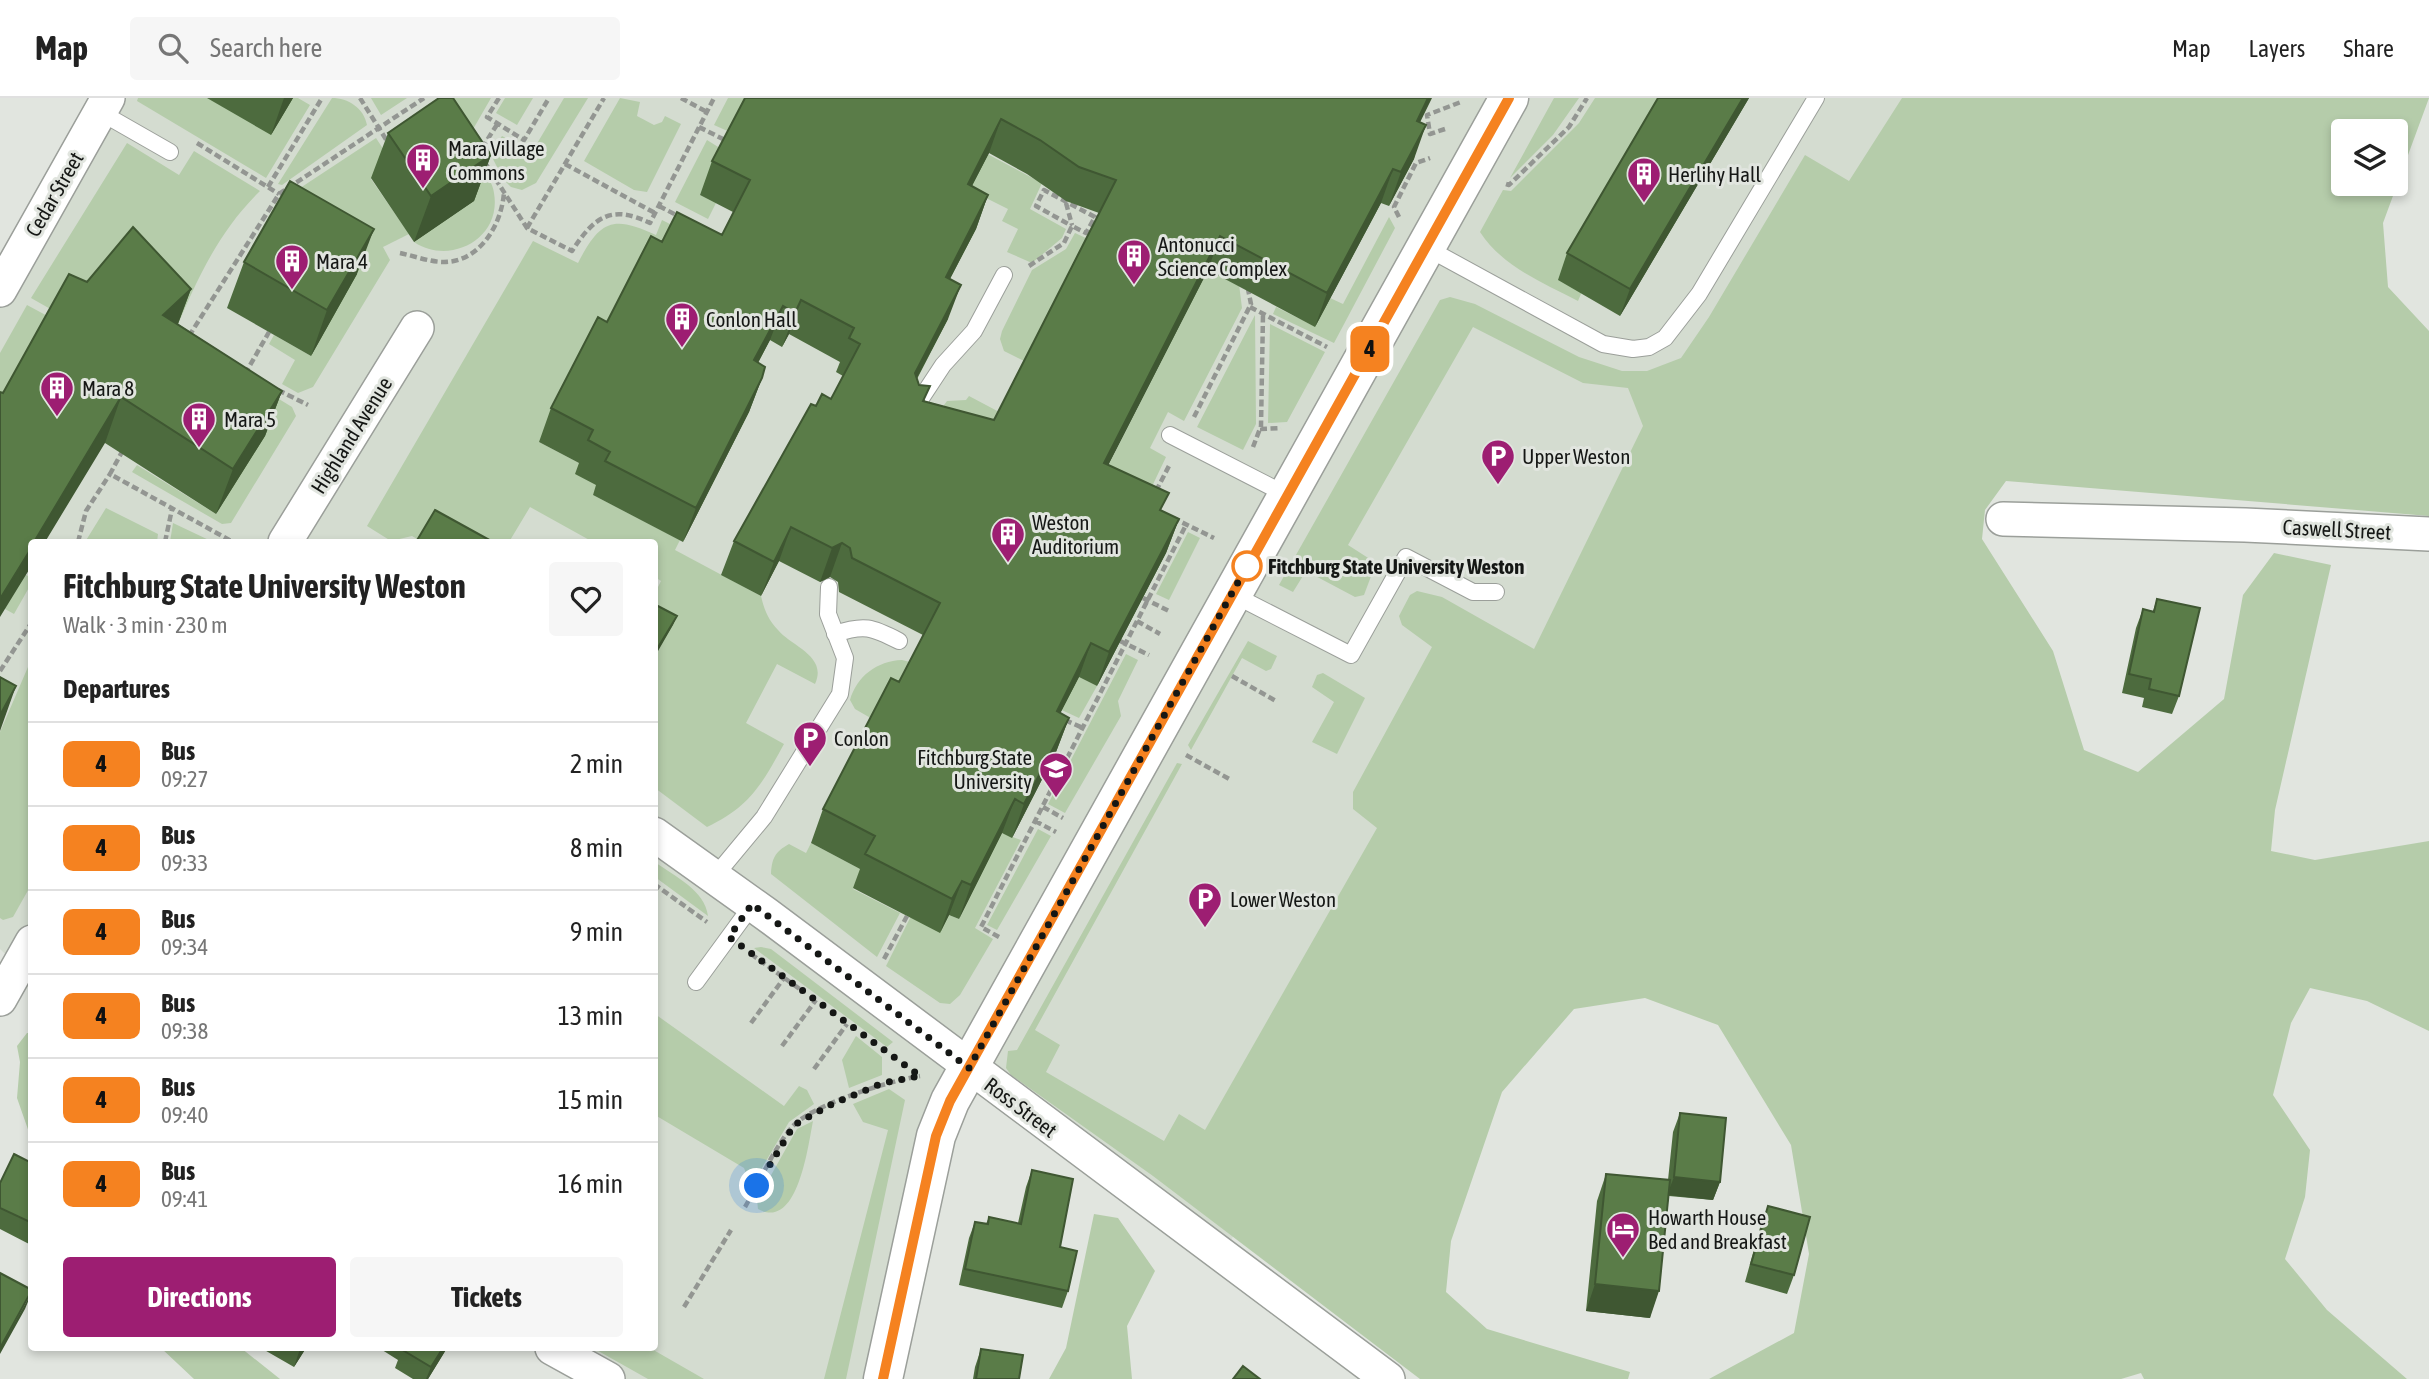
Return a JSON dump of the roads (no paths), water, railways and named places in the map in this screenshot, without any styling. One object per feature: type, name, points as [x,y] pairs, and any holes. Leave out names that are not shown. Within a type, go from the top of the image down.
[{"type":"street","points":[[883,1379],[936,1136],[969,1068],[1287,495],[1415,237],[1509,98]]},
{"type":"street","name":"Cedar Street","points":[[0,290],[104,105]]},
{"type":"street","name":"Highland Avenue","points":[[287,539],[417,328]]},
{"type":"street","name":"Caswell Street","points":[[2003,519],[2245,525],[2429,534]]},
{"type":"street","name":"Ross Street","points":[[658,837],[715,876],[1388,1379]]},
{"type":"street","points":[[0,999],[20,959]]},
{"type":"street","points":[[557,1351],[608,1379]]},
{"type":"lane","points":[[1415,237],[1603,344],[1619,348],[1649,347],[1665,338],[1699,293],[1816,98]]},
{"type":"lane","points":[[104,105],[170,152]]},
{"type":"lane","points":[[913,411],[943,365],[974,331],[1004,275]]},
{"type":"lane","points":[[1170,435],[1287,495]]},
{"type":"lane","points":[[1232,594],[1351,655],[1406,557],[1473,592],[1496,592]]},
{"type":"lane","points":[[715,876],[764,817],[840,694],[845,658],[828,614],[826,600],[830,587]]},
{"type":"lane","points":[[835,634],[858,626],[878,630],[899,640]]},
{"type":"lane","points":[[696,982],[752,904]]},
{"type":"place","name":"Mara Village Commons","points":[[423,190]]},
{"type":"place","name":"Herlihy Hall","points":[[1644,204]]},
{"type":"place","name":"Antonucci Science Complex","points":[[1134,286]]},
{"type":"place","name":"Mara 4","points":[[292,291]]},
{"type":"place","name":"Conlon Hall","points":[[682,349]]},
{"type":"place","name":"Mara 8","points":[[57,418]]},
{"type":"place","name":"Mara 5","points":[[199,449]]},
{"type":"place","name":"Upper Weston","points":[[1498,486]]},
{"type":"place","name":"Weston Auditorium","points":[[1008,564]]},
{"type":"place","name":"Fitchburg State University Weston","points":[[1247,566]]},
{"type":"place","name":"Conlon","points":[[810,768]]},
{"type":"place","name":"Fitchburg State University","points":[[1056,799]]},
{"type":"place","name":"Lower Weston","points":[[1205,929]]},
{"type":"place","name":"Howarth House Bed and Breakfast","points":[[1623,1259]]}]
